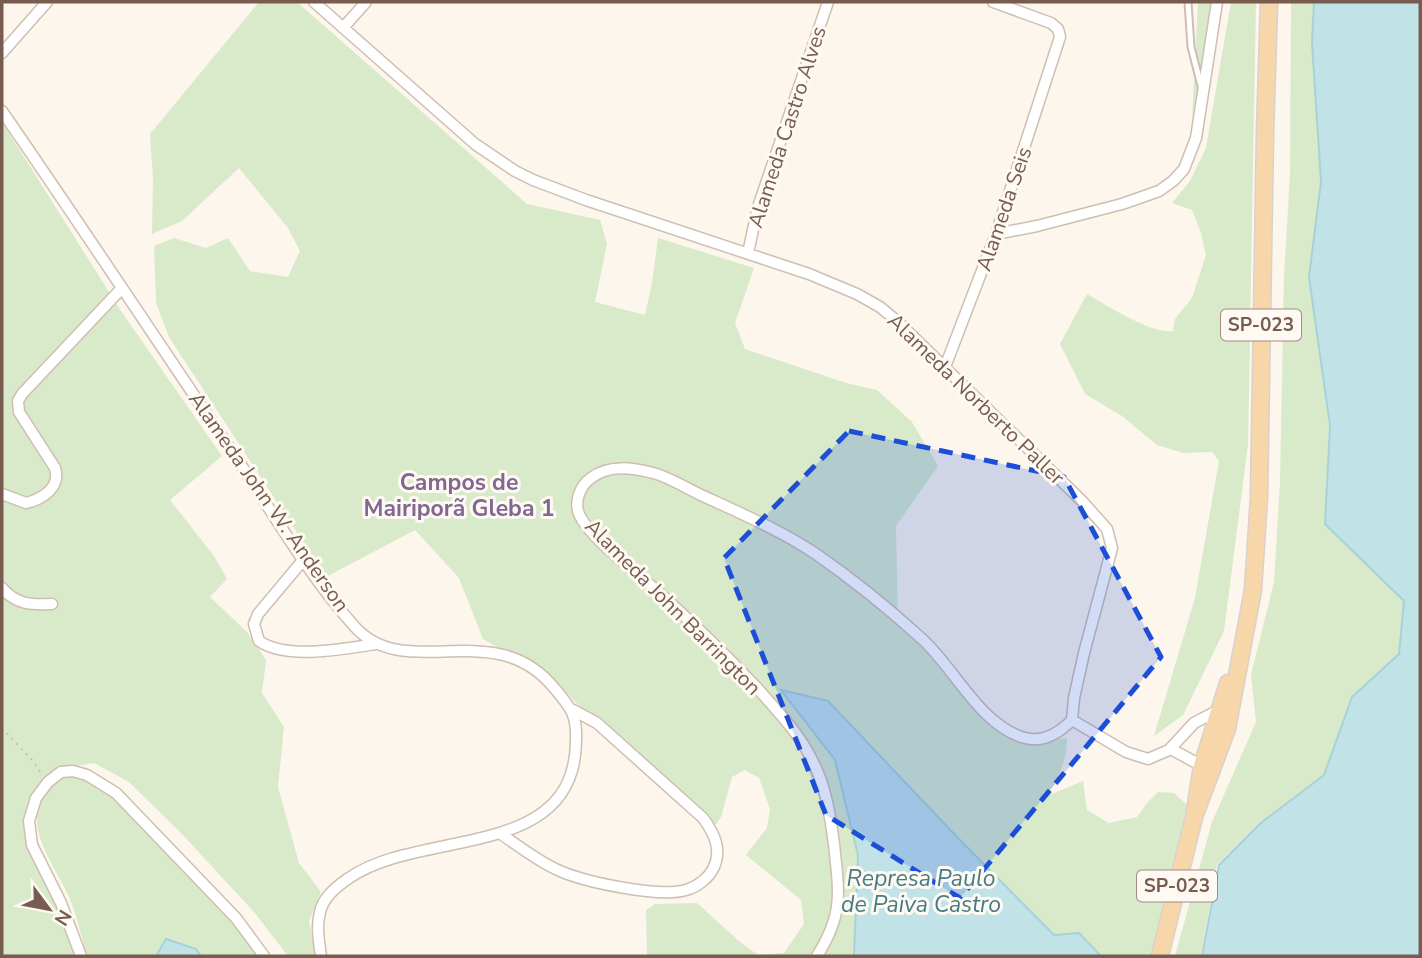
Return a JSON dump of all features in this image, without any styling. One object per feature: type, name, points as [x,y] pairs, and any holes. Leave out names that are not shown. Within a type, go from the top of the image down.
[{"type":"main road","name":"SP-023","points":[[1194,817],[1227,729],[1253,590],[1259,496],[1269,2]]},
{"type":"main road","name":"SP-023","points":[[1160,956],[1194,817],[1202,766],[1217,711],[1241,648]]},
{"type":"street","points":[[2,54],[47,2]]},
{"type":"street","name":"Alameda Norberto Paller","points":[[314,2],[475,145],[515,171],[586,200],[840,286],[880,307],[945,367],[1082,501],[1107,529],[1112,548],[1084,653],[1072,720]]},
{"type":"street","points":[[343,28],[366,2]]},
{"type":"street","name":"Alameda Castro Alves","points":[[748,253],[758,207],[828,2]]},
{"type":"street","name":"Alameda Seis","points":[[945,367],[996,234],[1060,37],[1058,29],[1051,23],[993,2]]},
{"type":"street","points":[[996,234],[1122,204],[1159,191],[1184,169],[1196,138],[1217,2]]},
{"type":"street","name":"Alameda John W. Anderson","points":[[2,111],[66,202],[304,559],[357,629],[375,643]]},
{"type":"street","points":[[2,494],[26,503],[43,497],[52,488],[57,475],[55,468],[19,412],[18,401],[122,288]]},
{"type":"street","name":"Alameda John Barrington","points":[[817,956],[838,912],[839,893],[824,786],[811,758],[789,724],[738,668],[694,623],[590,529],[580,515],[577,501],[582,487],[592,477],[607,469],[624,468],[656,474],[755,520],[815,553],[923,639],[987,715],[1011,731],[1025,738],[1040,739],[1055,735],[1072,720]]},
{"type":"street","points":[[304,559],[258,614],[254,624],[260,641],[276,649],[306,651],[333,650],[375,643],[398,650],[493,651],[519,658],[545,676],[573,710],[597,723],[703,818],[710,827],[718,849],[712,871],[705,879],[685,891],[671,892],[628,888],[561,872],[501,834]]},
{"type":"street","points":[[2,588],[18,602],[30,605],[52,604]]},
{"type":"street","points":[[321,956],[317,931],[320,908],[335,888],[356,873],[386,859],[501,834],[534,820],[549,809],[560,797],[575,754],[576,725],[573,710]]},
{"type":"street","points":[[1072,720],[1126,752],[1142,758],[1154,758],[1171,749],[1194,723],[1217,711]]},
{"type":"street","points":[[1171,749],[1202,766]]},
{"type":"street","points":[[81,956],[61,903],[32,845],[29,821],[36,798],[48,782],[61,772],[73,771],[87,775],[116,793],[227,909],[264,956]]},
{"type":"lane","points":[[1188,2],[1191,47],[1202,92]]},
{"type":"path","points":[[2,728],[33,761],[48,782]]},
{"type":"highlighted area","points":[[849,431],[1064,477],[1161,657],[960,898],[826,815],[724,558]]},
{"type":"green space","points":[[259,2],[297,2],[527,204],[600,220],[607,244],[595,302],[645,315],[658,238],[754,268],[735,323],[745,349],[846,383],[877,390],[912,422],[938,466],[896,526],[898,623],[922,647],[966,700],[1020,743],[1067,738],[1062,768],[1047,796],[1083,781],[1087,810],[1109,823],[1137,817],[1158,792],[1174,793],[1188,806],[1151,956],[647,956],[646,910],[655,904],[697,903],[758,955],[784,953],[804,924],[801,900],[746,855],[767,828],[770,809],[759,778],[745,770],[732,777],[721,817],[714,827],[582,709],[555,680],[483,639],[459,578],[415,530],[326,577],[169,337],[156,303],[154,246],[174,238],[206,248],[228,238],[250,271],[288,277],[300,251],[288,228],[239,168],[182,221],[152,234],[150,134]]},
{"type":"green space","points":[[1198,2],[1214,2],[1192,119]]},
{"type":"green space","points":[[1231,2],[1256,2],[1248,444],[1224,631],[1183,715],[1154,736],[1195,598],[1219,461],[1212,452],[1183,453],[1157,445],[1122,416],[1085,394],[1060,344],[1087,294],[1130,318],[1164,331],[1173,331],[1175,319],[1192,298],[1206,255],[1192,210],[1172,203],[1190,181],[1206,148]]},
{"type":"green space","points":[[1291,2],[1313,2],[1312,41],[1321,182],[1309,277],[1329,426],[1325,524],[1404,601],[1399,654],[1352,697],[1323,775],[1262,821],[1217,865],[1201,956],[1175,956],[1212,822],[1256,722],[1251,675],[1274,582],[1280,483],[1284,276],[1290,175]]},
{"type":"green space","points":[[2,122],[121,311],[222,456],[170,500],[214,556],[227,579],[210,597],[247,632],[266,660],[262,693],[284,727],[278,787],[299,863],[321,892],[309,921],[316,956],[288,956],[254,912],[182,834],[129,782],[94,763],[55,770],[37,789],[27,812],[31,854],[55,900],[76,956],[2,956]]},
{"type":"green space","points":[[64,777],[79,778],[92,783],[117,798],[234,922],[259,956],[87,956],[68,895],[44,849],[37,819],[40,805],[48,791]]},
{"type":"water","points":[[1314,2],[1420,2],[1420,956],[1202,956],[1219,865],[1262,822],[1324,775],[1352,697],[1399,654],[1404,601],[1325,524],[1330,426],[1309,277],[1321,182],[1312,42]]},
{"type":"water","name":"Represa Paulo de Paiva Castro","points":[[781,690],[828,701],[1054,935],[1079,933],[1101,956],[854,956],[858,855],[835,760]]},
{"type":"water","points":[[166,939],[196,949],[201,956],[156,956]]},
{"type":"district","name":"Campos de Mairiporã Gleba 1","points":[[459,495]]}]
